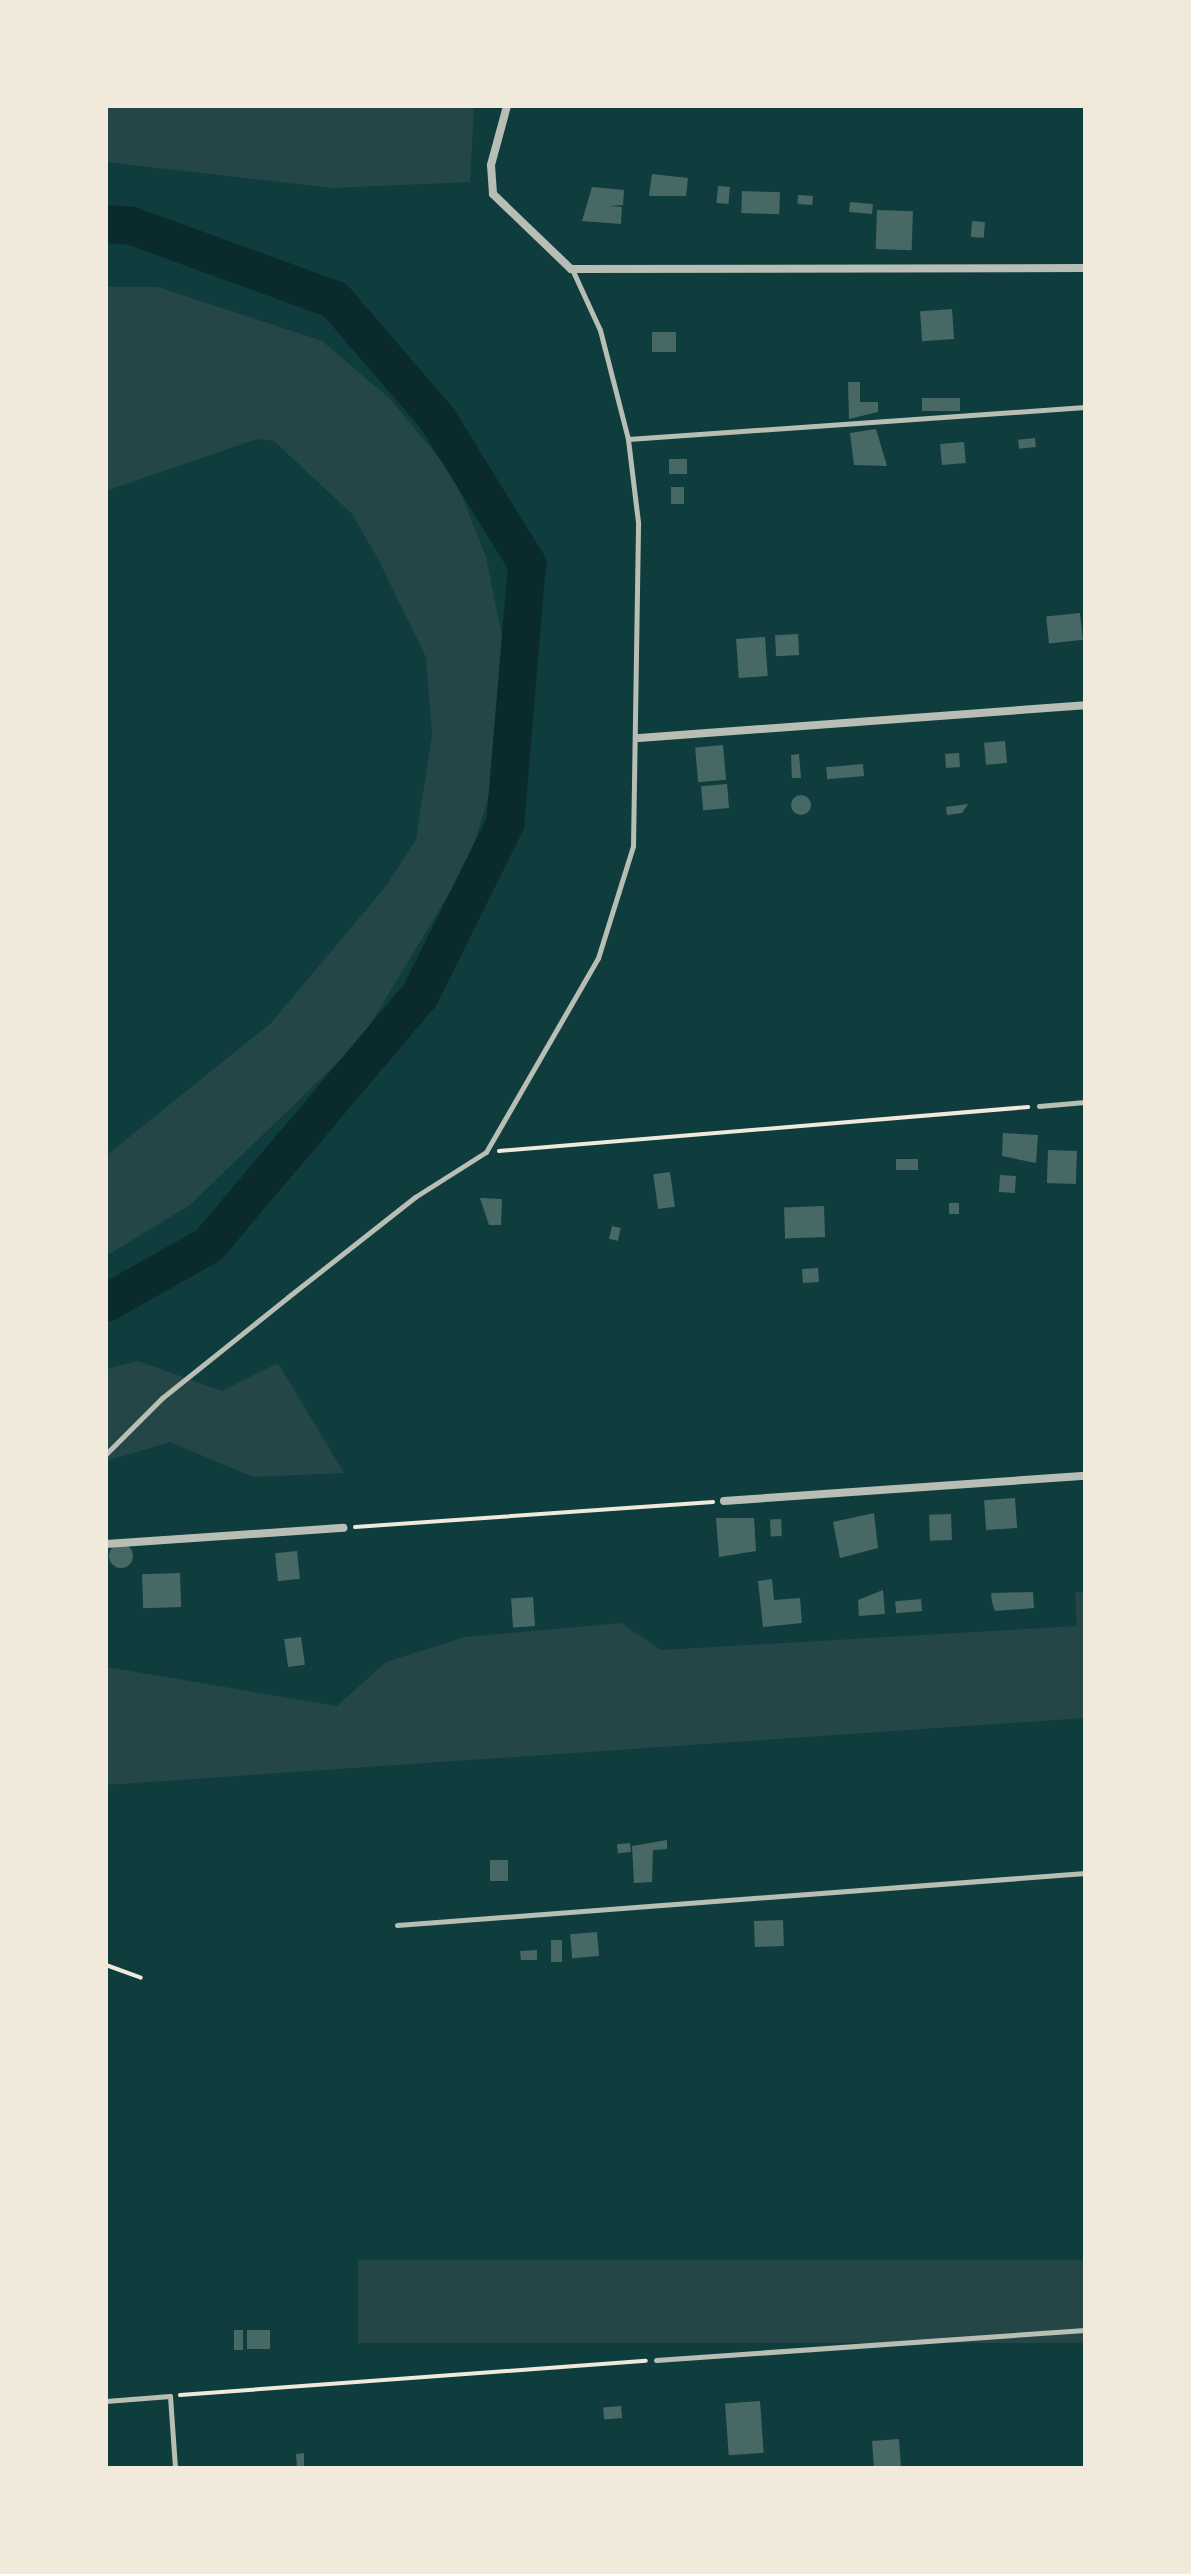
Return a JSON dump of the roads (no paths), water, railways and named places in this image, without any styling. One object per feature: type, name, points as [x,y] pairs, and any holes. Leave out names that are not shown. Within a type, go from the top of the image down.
[{"type":"street","points":[[507,106],[491,165],[493,194],[571,269],[1085,268]]},
{"type":"street","points":[[639,738],[1085,705]]},
{"type":"street","points":[[724,1501],[1085,1476]]},
{"type":"street","points":[[106,1544],[343,1528]]},
{"type":"lane","points":[[106,1454],[162,1398],[288,1297],[415,1197],[486,1152],[598,958],[633,846],[639,738],[638,522],[628,439],[600,330],[571,269]]},
{"type":"lane","points":[[628,439],[1085,407]]},
{"type":"lane","points":[[1039,1106],[1085,1102]]},
{"type":"lane","points":[[397,1925],[1085,1873]]},
{"type":"lane","points":[[656,2360],[1085,2330]]},
{"type":"lane","points":[[106,2401],[170,2396],[175,2468]]},
{"type":"waterway","points":[[106,224],[132,226],[335,300],[437,418],[527,564],[505,824],[420,995],[209,1245],[106,1303]]}]
